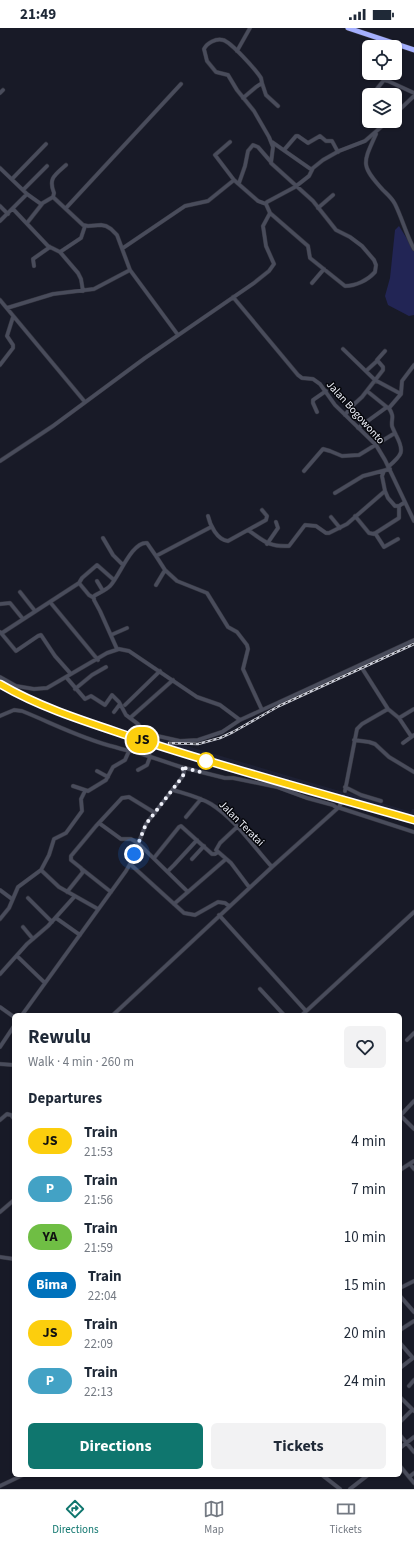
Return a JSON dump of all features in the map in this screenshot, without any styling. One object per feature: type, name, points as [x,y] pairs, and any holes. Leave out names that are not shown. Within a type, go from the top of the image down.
[{"type":"highway","points":[[348,28],[414,50]]},
{"type":"highway","points":[[359,28],[414,46]]},
{"type":"street","points":[[238,51],[250,28]]},
{"type":"street","points":[[271,163],[273,147],[270,137],[254,111],[243,98],[228,75],[216,72],[207,61],[204,52],[205,46],[213,41],[222,39],[238,51],[261,78],[266,95],[278,106]]},
{"type":"street","points":[[378,88],[384,80],[414,93]]},
{"type":"street","points":[[243,98],[262,83]]},
{"type":"street","points":[[66,208],[181,84]]},
{"type":"street","points":[[402,107],[414,96]]},
{"type":"street","points":[[266,204],[268,201],[296,187],[309,176],[312,170],[323,160],[338,152],[366,141],[380,128]]},
{"type":"street","points":[[376,132],[365,157],[367,170],[370,176],[395,204],[414,249]]},
{"type":"street","points":[[284,150],[296,136],[308,143],[320,136],[326,141],[332,141],[338,152]]},
{"type":"street","points":[[230,142],[215,154],[234,180],[258,201],[266,204],[270,213],[308,246],[310,258],[347,286],[357,284],[369,278],[375,272],[376,265],[362,246],[350,236],[336,230],[318,208],[271,163],[258,147],[253,145],[248,151],[239,183]]},
{"type":"street","points":[[272,142],[312,170]]},
{"type":"street","points":[[12,179],[46,144]]},
{"type":"street","points":[[66,165],[53,177],[51,181],[50,185],[54,194],[53,197],[86,226],[101,225],[111,229],[117,235],[130,270],[178,335]]},
{"type":"street","points":[[24,190],[47,166]]},
{"type":"street","points":[[0,168],[27,194],[39,204],[42,204]]},
{"type":"street","points":[[123,248],[185,206],[208,200],[234,180]]},
{"type":"street","points":[[0,221],[27,194]]},
{"type":"street","points":[[318,208],[333,195]]},
{"type":"street","points":[[27,223],[42,204],[53,197]]},
{"type":"street","points":[[0,206],[8,214]]},
{"type":"street","points":[[13,209],[50,247],[60,252],[78,273],[81,279],[83,291]]},
{"type":"street","points":[[0,461],[53,426],[269,271],[274,265],[266,246],[264,226],[270,213]]},
{"type":"street","points":[[60,252],[81,238],[86,226]]},
{"type":"street","points":[[34,266],[32,259],[50,247]]},
{"type":"street","points":[[7,308],[53,294],[94,289],[130,270]]},
{"type":"street","points":[[312,284],[324,270]]},
{"type":"street","name":"Jalan Bogowonto","points":[[233,297],[298,375],[302,378],[315,380],[345,415],[376,445],[389,468],[414,521]]},
{"type":"street","points":[[0,300],[85,402]]},
{"type":"street","points":[[0,365],[13,348],[13,345],[7,336],[13,317]]},
{"type":"street","points":[[343,349],[375,380],[401,394]]},
{"type":"street","points":[[366,371],[385,351]]},
{"type":"street","points":[[0,355],[4,359]]},
{"type":"street","points":[[345,415],[367,390],[383,368],[377,361]]},
{"type":"street","points":[[358,428],[388,408],[401,394],[402,381],[414,365]]},
{"type":"street","points":[[336,493],[363,476],[384,471],[389,468],[401,454],[401,445],[392,426],[393,415],[388,408],[367,390]]},
{"type":"street","points":[[318,412],[313,400],[326,391]]},
{"type":"street","points":[[304,471],[323,449],[342,456],[362,454],[395,433]]},
{"type":"street","points":[[384,471],[382,476],[385,491],[392,504],[396,507],[405,502]]},
{"type":"street","points":[[248,530],[267,544],[289,546],[305,525],[316,526],[326,533],[340,528],[385,491]]},
{"type":"street","points":[[356,516],[369,533],[375,533],[399,518],[399,506]]},
{"type":"street","points":[[208,516],[211,527],[226,541],[267,518],[262,510]]},
{"type":"street","points":[[331,517],[340,528]]},
{"type":"street","points":[[267,544],[278,528],[276,522]]},
{"type":"street","points":[[156,556],[211,527]]},
{"type":"street","points":[[375,533],[384,547],[398,539]]},
{"type":"street","points":[[103,538],[113,555],[123,565]]},
{"type":"street","points":[[94,598],[109,587],[123,565],[138,547],[143,543],[147,543],[165,570],[177,581],[207,593],[228,627],[237,632],[247,645],[248,649],[243,669],[262,710]]},
{"type":"street","points":[[72,674],[40,635],[16,651],[0,633],[23,620],[79,583],[82,578],[97,565],[114,580]]},
{"type":"street","points":[[156,585],[165,570]]},
{"type":"street","points":[[96,581],[103,591]]},
{"type":"street","points":[[79,583],[89,595],[94,598],[117,649]]},
{"type":"street","points":[[20,592],[36,611]]},
{"type":"street","points":[[50,602],[98,660]]},
{"type":"street","points":[[0,604],[10,603],[23,620]]},
{"type":"street","points":[[111,635],[127,628]]},
{"type":"street","points":[[66,677],[85,699],[91,696],[103,704],[112,695],[120,704],[124,712],[140,726],[142,734],[180,741],[198,740],[222,732],[240,720],[414,640]]},
{"type":"street","points":[[0,677],[16,686],[41,689],[47,688],[117,649],[122,649],[130,651],[196,696],[220,705],[240,720]]},
{"type":"street","points":[[360,664],[388,709],[399,718],[413,735],[403,744]]},
{"type":"street","points":[[75,689],[106,667]]},
{"type":"street","points":[[125,705],[160,671]]},
{"type":"street","points":[[130,718],[173,680]]},
{"type":"street","points":[[114,712],[120,704]]},
{"type":"street","points":[[399,718],[414,708]]},
{"type":"street","points":[[381,801],[345,789],[354,740],[358,727],[388,709]]},
{"type":"street","points":[[0,716],[14,710],[22,711],[107,746],[150,756],[181,767],[225,778],[260,783],[307,798],[340,806],[414,832]]},
{"type":"street","points":[[233,716],[234,724]]},
{"type":"street","points":[[138,770],[148,764],[155,737],[158,736]]},
{"type":"street","points":[[354,740],[372,743],[389,757],[414,772]]},
{"type":"street","points":[[73,786],[85,791],[93,790],[103,783],[113,767],[125,760],[134,746]]},
{"type":"street","points":[[23,1013],[130,864],[146,824],[184,774],[184,770],[181,767]]},
{"type":"street","points":[[97,771],[108,777]]},
{"type":"street","name":"Jalan Teratai","points":[[173,790],[201,799],[219,810],[237,827],[272,866]]},
{"type":"street","points":[[0,919],[9,908],[18,887],[41,870],[49,855],[54,839],[66,833],[82,811],[81,799],[85,791]]},
{"type":"street","points":[[111,892],[70,858],[99,823],[126,796],[155,813]]},
{"type":"street","points":[[186,817],[201,799]]},
{"type":"street","points":[[115,1013],[272,866],[340,806]]},
{"type":"street","points":[[99,823],[121,839],[132,840],[138,843],[188,892]]},
{"type":"street","points":[[154,858],[179,827],[182,826],[214,855],[218,852]]},
{"type":"street","points":[[237,827],[216,850],[239,872],[250,887]]},
{"type":"street","points":[[168,871],[197,840]]},
{"type":"street","points":[[192,859],[204,846]]},
{"type":"street","points":[[174,904],[226,859]]},
{"type":"street","points":[[130,864],[184,913],[190,915],[199,913],[218,902],[229,906]]},
{"type":"street","points":[[67,892],[82,873],[81,868]]},
{"type":"street","points":[[41,870],[59,887],[98,909]]},
{"type":"street","points":[[0,890],[12,899]]},
{"type":"street","points":[[0,974],[33,938],[56,918],[75,896]]},
{"type":"street","points":[[28,898],[52,922]]},
{"type":"street","points":[[219,915],[306,1011],[414,912]]},
{"type":"street","points":[[56,918],[80,935]]},
{"type":"street","points":[[23,927],[33,938]]},
{"type":"street","points":[[17,956],[45,983]]},
{"type":"street","points":[[260,989],[282,1013]]},
{"type":"street","points":[[0,1006],[12,1015]]},
{"type":"street","points":[[0,1047],[12,1029]]},
{"type":"street","points":[[407,1040],[414,1033]]},
{"type":"street","points":[[0,1064],[12,1065]]},
{"type":"street","points":[[402,1114],[414,1101]]},
{"type":"street","points":[[0,1120],[7,1114],[12,1116]]},
{"type":"street","points":[[402,1118],[414,1129]]},
{"type":"street","points":[[402,1169],[412,1163],[414,1169]]},
{"type":"street","points":[[0,1212],[12,1202]]},
{"type":"street","points":[[0,1257],[12,1259]]},
{"type":"street","points":[[402,1287],[414,1281]]},
{"type":"street","points":[[402,1298],[414,1312]]},
{"type":"street","points":[[402,1329],[414,1321]]},
{"type":"street","points":[[402,1345],[413,1357],[402,1366]]},
{"type":"street","points":[[409,1386],[414,1380]]},
{"type":"street","points":[[402,1399],[413,1410],[402,1420]]},
{"type":"street","points":[[402,1447],[414,1437]]},
{"type":"street","points":[[402,1438],[414,1452]]},
{"type":"street","points":[[402,1468],[414,1483]]},
{"type":"street","points":[[409,1477],[414,1473]]},
{"type":"street","points":[[0,1486],[19,1477]]},
{"type":"street","points":[[325,1477],[340,1489]]},
{"type":"street","points":[[350,1489],[365,1477]]},
{"type":"shaded area","points":[[399,226],[414,250],[414,315],[409,316],[388,305],[385,296],[390,278],[395,230]]},
{"type":"shaded area","points":[[97,721],[154,738],[150,747],[95,728]]},
{"type":"shaded area","points":[[156,738],[343,792],[340,803],[260,781],[153,748]]},
{"type":"shaded area","points":[[346,792],[411,812],[412,809],[414,809],[414,824],[343,803]]},
{"type":"tunnel","points":[[341,803],[345,791]]},
{"type":"railway","points":[[169,743],[198,744],[220,738],[279,706],[414,644]]},
{"type":"railway","points":[[0,684],[16,693],[49,707],[135,738],[239,771],[414,820]]},
{"type":"train","name":"JS","points":[[0,684],[24,697],[64,714],[168,749],[226,767],[414,820]]},
{"type":"route","points":[[134,854],[146,824],[183,776],[184,770],[181,767],[201,772],[206,761]]}]
